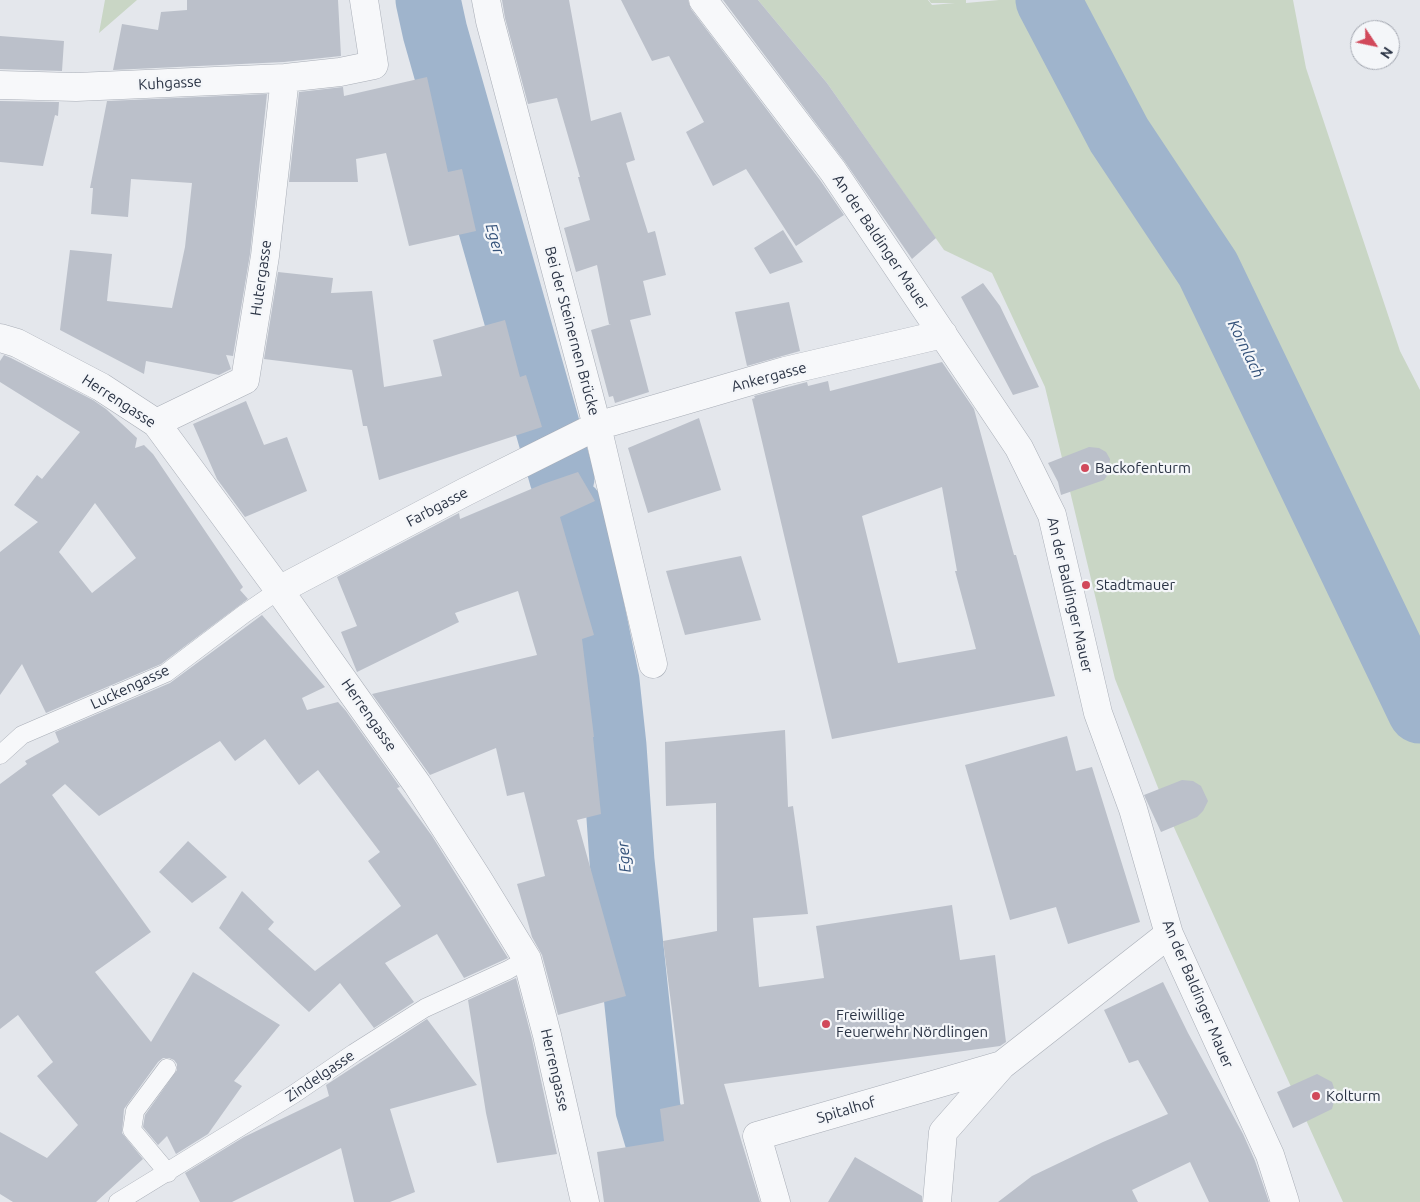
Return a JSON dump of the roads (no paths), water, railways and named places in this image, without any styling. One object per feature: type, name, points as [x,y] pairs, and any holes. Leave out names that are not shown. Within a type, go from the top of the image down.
[{"type":"street","name":"Kuhgasse","points":[[0,85],[76,87],[285,78],[340,72],[374,65],[364,0]]},
{"type":"street","name":"Bei der Steinernen Brücke","points":[[486,0],[490,22],[597,426],[653,664]]},
{"type":"street","name":"An der Baldinger Mauer","points":[[703,0],[833,171],[1020,448],[1052,515],[1098,713],[1133,808],[1169,934],[1270,1155],[1285,1202]]},
{"type":"street","name":"Hutergasse","points":[[156,423],[245,380],[265,256],[285,78]]},
{"type":"street","name":"Ankergasse","points":[[597,426],[785,371],[943,334]]},
{"type":"street","name":"Herrengasse","points":[[0,338],[17,342],[101,387],[156,423],[279,590],[417,784],[527,959],[548,1035],[585,1202]]},
{"type":"street","name":"Farbgasse","points":[[279,590],[535,456],[597,426]]},
{"type":"street","name":"Spitalhof","points":[[937,1202],[943,1132],[1002,1065],[1169,934]]},
{"type":"street","name":"Spitalhof","points":[[776,1202],[757,1136],[1002,1065]]},
{"type":"lane","name":"Luckengasse","points":[[0,755],[22,734],[166,673],[279,590]]},
{"type":"lane","name":"Zindelgasse","points":[[118,1202],[294,1094],[354,1052],[425,1008],[508,970],[527,959]]},
{"type":"lane","points":[[167,1068],[134,1112],[132,1130],[168,1173]]},
{"type":"waterway","name":"Eger","points":[[428,0],[435,32],[562,478]]},
{"type":"waterway","name":"Kornlach","points":[[1048,0],[1119,135],[1208,269],[1420,711]]},
{"type":"waterway","name":"Eger","points":[[572,511],[607,681],[614,746],[622,861],[648,1109],[676,1202]]},
{"type":"place","name":"Backofenturm","points":[[1085,468]]},
{"type":"place","name":"Stadtmauer","points":[[1086,585]]},
{"type":"place","name":"Freiwillige Feuerwehr Nördlingen","points":[[826,1024]]},
{"type":"place","name":"Kolturm","points":[[1316,1096]]}]
